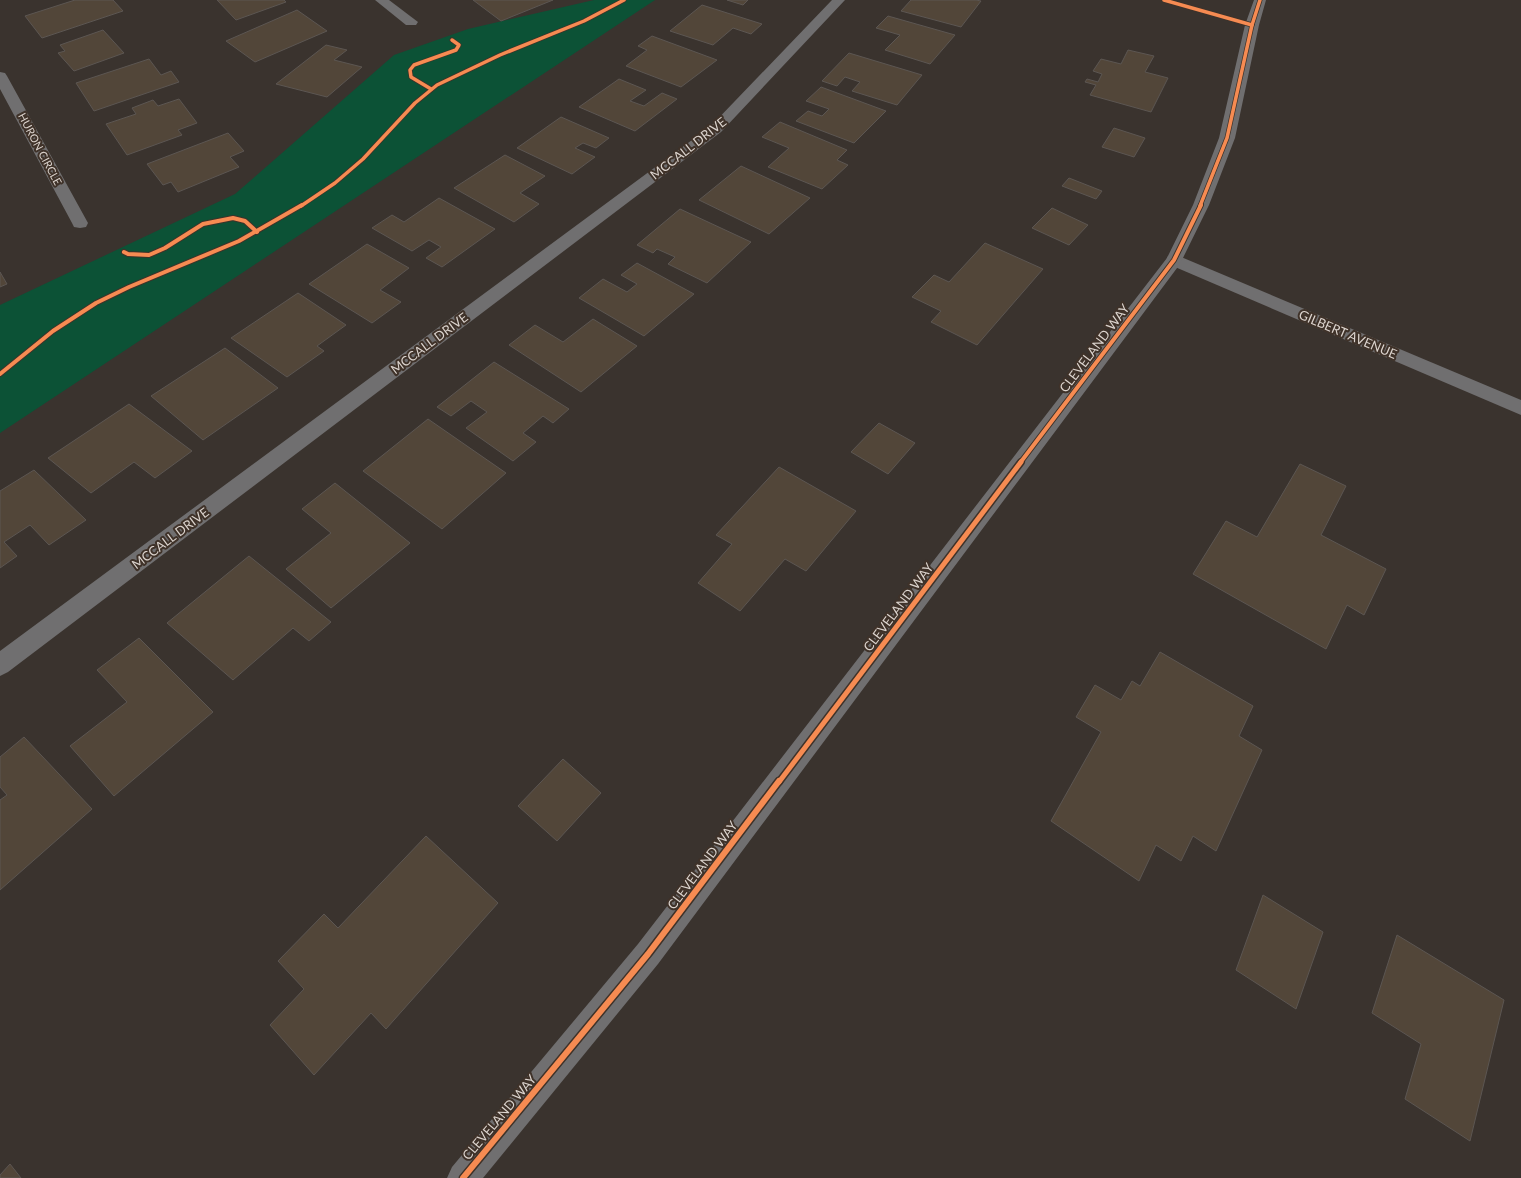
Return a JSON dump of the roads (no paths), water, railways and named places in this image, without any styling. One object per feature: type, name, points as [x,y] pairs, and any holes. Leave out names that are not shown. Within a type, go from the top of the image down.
[{"type":"street","points":[[381,0],[411,22]]},
{"type":"street","name":"MCCALL DRIVE","points":[[0,665],[716,129],[839,0]]},
{"type":"street","name":"CLEVELAND WAY","points":[[463,1178],[648,954],[1174,260],[1201,205],[1227,138],[1252,25],[1260,0]]},
{"type":"street","name":"HURON CIRCLE","points":[[0,76],[80,223]]},
{"type":"street","name":"GILBERT AVENUE","points":[[1174,260],[1521,408]]}]
